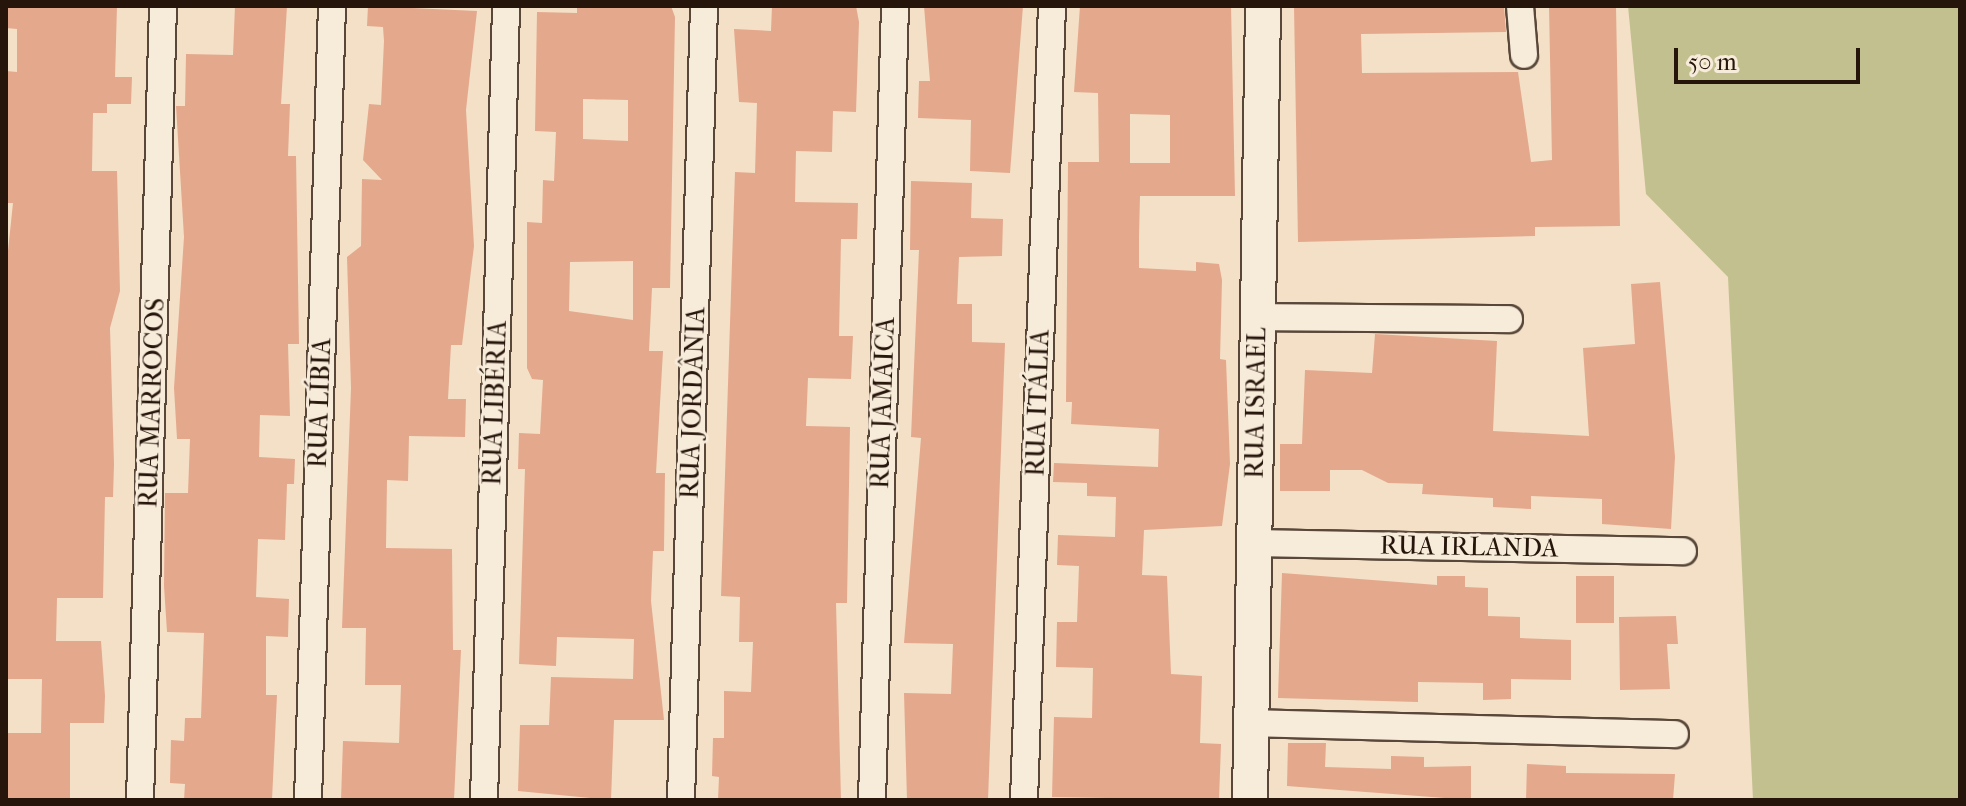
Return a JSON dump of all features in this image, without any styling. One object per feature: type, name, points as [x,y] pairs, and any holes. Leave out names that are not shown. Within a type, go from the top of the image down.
[{"type":"street","name":"RUA MARROCOS","points":[[140,800],[163,6]]},
{"type":"street","name":"RUA LÍBIA","points":[[308,800],[332,6]]},
{"type":"street","name":"RUA LIBÉRIA","points":[[484,800],[506,6]]},
{"type":"street","name":"RUA JORDÂNIA","points":[[681,800],[704,6]]},
{"type":"street","name":"RUA JAMAICA","points":[[872,800],[895,6]]},
{"type":"street","name":"RUA ITÁLIA","points":[[1024,800],[1052,6]]},
{"type":"street","name":"RUA ISRAEL","points":[[1250,800],[1263,6]]},
{"type":"street","points":[[1520,6],[1524,55]]},
{"type":"street","points":[[1258,317],[1509,319]]},
{"type":"street","name":"RUA IRLANDA","points":[[1254,543],[1683,551]]},
{"type":"street","points":[[1251,723],[1675,734]]},
{"type":"shaded area","points":[[1628,6],[1960,6],[1960,800],[1753,800],[1728,277],[1646,194]]},
{"type":"building","points":[[6,6],[117,6],[115,77],[132,77],[131,104],[107,104],[107,113],[93,113],[92,171],[117,171],[120,291],[110,328],[114,464],[113,497],[105,497],[103,598],[57,598],[56,641],[101,641],[105,696],[104,723],[70,723],[70,800],[6,800],[6,733],[41,733],[42,679],[6,679],[6,270],[13,203],[6,203],[6,71],[17,72],[17,29],[6,28]]},
{"type":"building","points":[[235,6],[287,6],[281,104],[290,104],[288,156],[296,156],[299,344],[288,344],[290,416],[260,415],[259,457],[295,459],[294,484],[287,484],[285,540],[258,539],[256,597],[289,599],[288,637],[266,636],[266,695],[277,695],[272,800],[184,800],[185,784],[170,783],[171,740],[184,741],[185,718],[201,718],[204,633],[167,632],[164,586],[165,493],[188,493],[190,439],[177,439],[174,388],[184,237],[176,106],[185,106],[186,54],[233,55]]},
{"type":"building","points":[[368,6],[477,11],[466,110],[474,246],[462,345],[451,345],[448,399],[466,399],[465,437],[409,436],[408,481],[387,480],[386,548],[452,549],[453,650],[461,650],[454,800],[341,800],[343,741],[399,743],[401,685],[365,685],[366,628],[342,628],[351,388],[347,257],[361,246],[362,179],[382,180],[363,160],[369,104],[381,105],[384,41],[383,27],[367,26]]},
{"type":"building","points":[[577,6],[671,6],[675,17],[670,288],[652,288],[649,351],[663,351],[656,473],[665,473],[664,551],[653,551],[651,601],[664,720],[614,720],[611,800],[518,791],[520,725],[549,725],[551,677],[633,679],[634,639],[557,637],[556,666],[519,664],[525,469],[518,469],[519,433],[540,434],[543,380],[532,379],[527,368],[527,222],[542,223],[543,180],[554,181],[556,132],[535,131],[537,12],[577,13]],"holes":[[[583,99],[628,100],[628,141],[583,139]],[[633,261],[633,320],[569,311],[570,262]]]},
{"type":"building","points":[[772,6],[856,6],[859,22],[856,112],[833,111],[832,152],[796,151],[795,202],[858,203],[857,239],[841,239],[839,336],[853,336],[851,379],[808,378],[806,426],[850,427],[847,603],[836,603],[841,800],[718,800],[719,777],[712,776],[713,738],[724,738],[724,691],[751,692],[753,642],[739,642],[740,597],[721,596],[735,172],[755,173],[757,103],[739,102],[734,29],[771,31]]},
{"type":"building","points":[[924,6],[1023,6],[1010,173],[970,171],[971,120],[918,118],[919,81],[930,81]]},
{"type":"building","points":[[1080,6],[1231,6],[1235,196],[1140,196],[1139,236],[1139,268],[1196,271],[1196,262],[1219,264],[1222,280],[1220,359],[1226,360],[1230,464],[1222,526],[1144,530],[1142,575],[1167,576],[1171,674],[1202,676],[1200,743],[1221,744],[1219,800],[1052,797],[1054,717],[1092,718],[1093,668],[1056,667],[1057,622],[1077,622],[1079,566],[1057,565],[1058,535],[1115,537],[1116,497],[1087,496],[1087,483],[1053,482],[1054,463],[1158,467],[1159,429],[1071,424],[1072,402],[1066,402],[1068,162],[1099,162],[1098,93],[1074,92]],"holes":[[[1130,114],[1170,115],[1170,163],[1130,163]]]},
{"type":"building","points":[[1294,6],[1504,6],[1506,32],[1361,34],[1362,73],[1518,72],[1531,162],[1552,160],[1549,6],[1616,6],[1620,226],[1535,227],[1535,236],[1298,242]]},
{"type":"building","points":[[911,181],[972,183],[971,218],[1003,219],[1002,256],[959,257],[957,304],[972,304],[972,342],[1005,343],[988,800],[907,800],[904,693],[951,694],[953,644],[904,643],[921,438],[911,437],[919,250],[910,250]]},
{"type":"building","points":[[1660,282],[1675,457],[1671,529],[1602,524],[1602,499],[1531,496],[1531,509],[1493,507],[1493,498],[1422,494],[1423,484],[1388,483],[1362,470],[1330,470],[1330,491],[1280,491],[1280,444],[1302,444],[1305,370],[1372,373],[1375,334],[1497,341],[1493,431],[1589,436],[1583,348],[1635,344],[1631,284]]},
{"type":"building","points":[[1282,573],[1437,585],[1437,576],[1465,576],[1465,587],[1488,588],[1488,616],[1520,617],[1520,638],[1571,640],[1571,680],[1511,679],[1511,699],[1483,700],[1483,683],[1418,682],[1418,702],[1278,698]]},
{"type":"building","points":[[1576,576],[1614,576],[1614,623],[1576,623]]},
{"type":"building","points":[[1676,616],[1678,644],[1667,644],[1670,689],[1620,690],[1619,617]]},
{"type":"building","points":[[1288,743],[1326,743],[1325,767],[1391,769],[1391,756],[1424,757],[1424,767],[1471,766],[1471,800],[1287,786]]},
{"type":"building","points":[[1527,764],[1566,766],[1566,773],[1675,774],[1673,800],[1526,800]]}]
